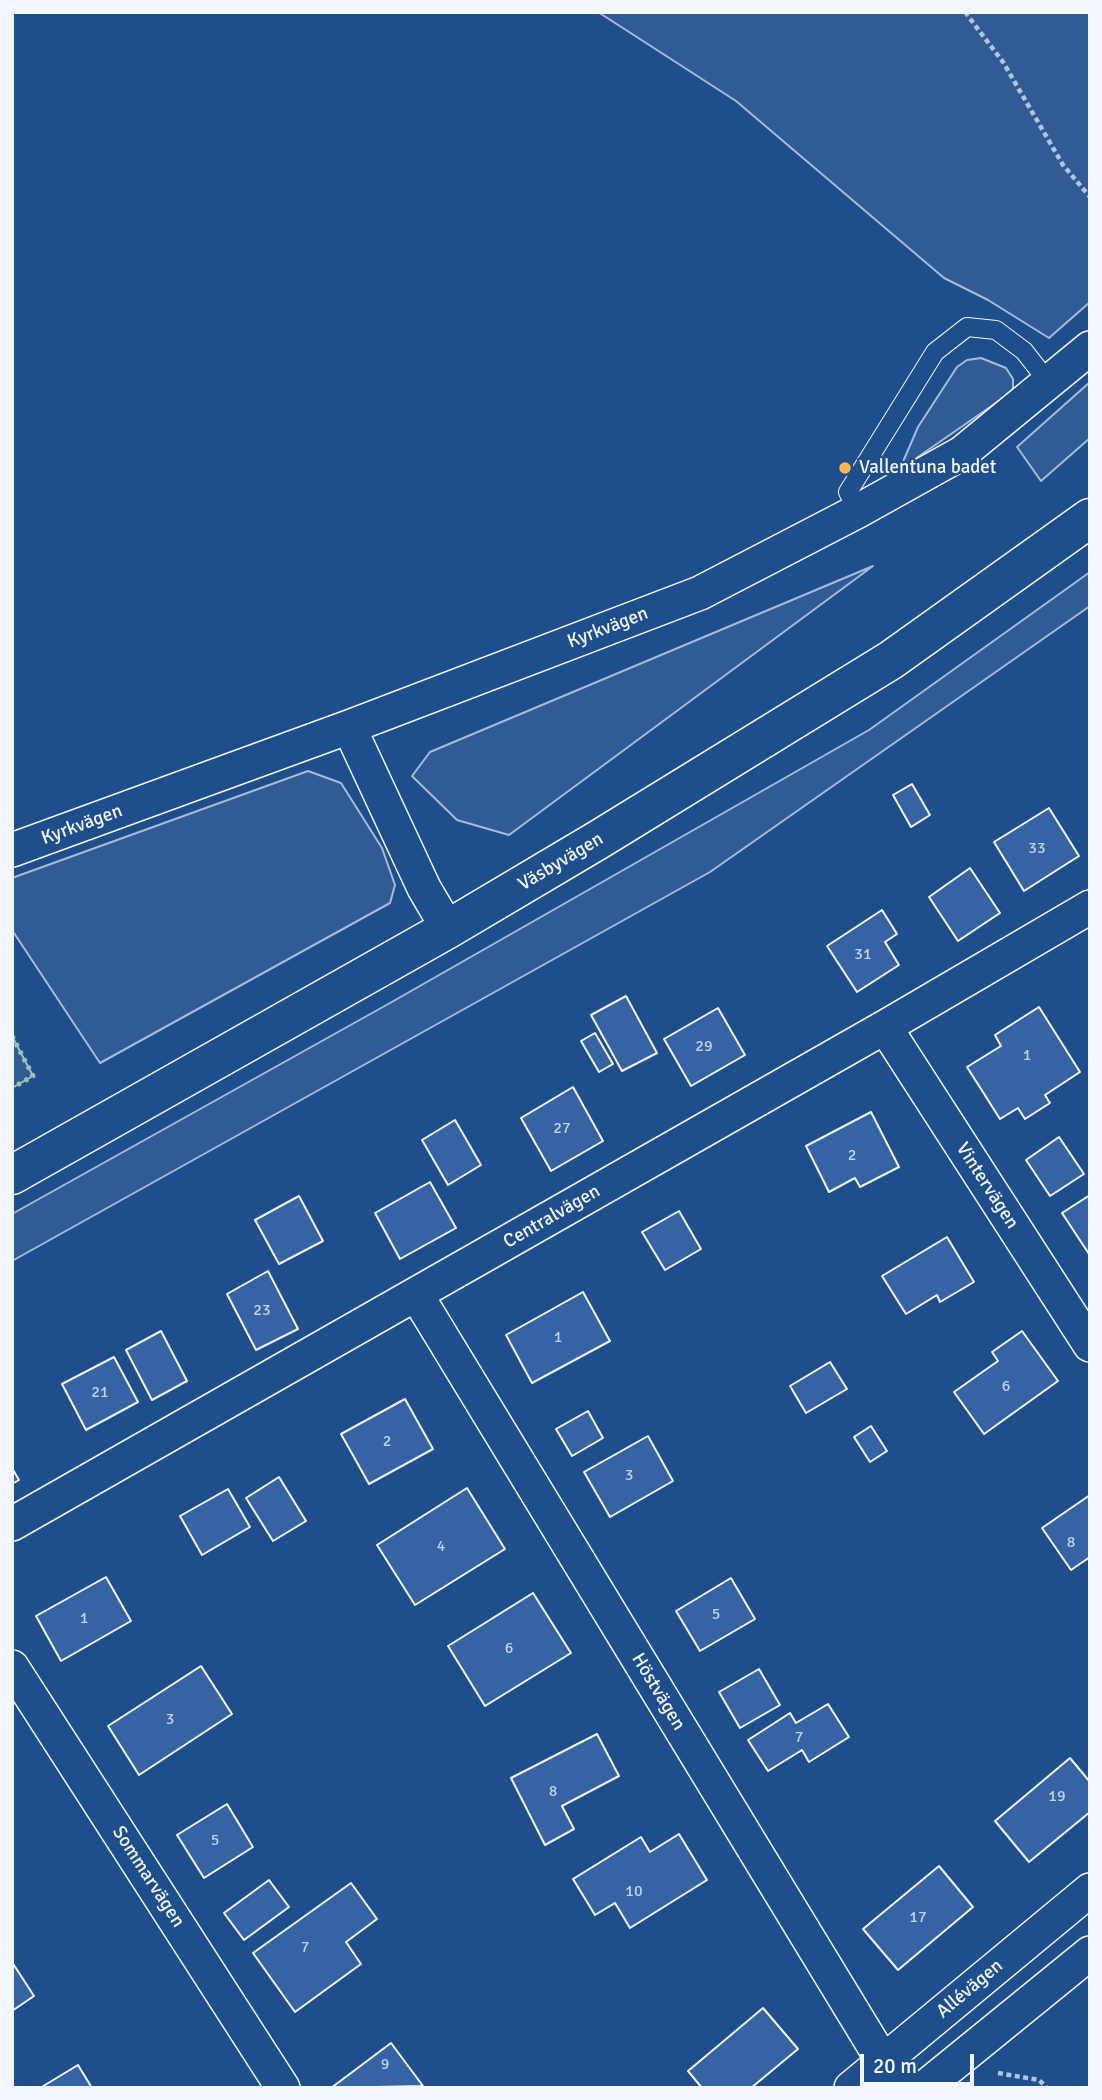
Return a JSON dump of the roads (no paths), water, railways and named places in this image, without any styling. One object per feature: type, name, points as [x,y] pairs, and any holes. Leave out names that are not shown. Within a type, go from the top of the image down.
[{"type":"main road","name":"Väsbyvägen","points":[[12,1175],[448,929],[598,840],[891,660],[1090,518]]},
{"type":"street","name":"Kyrkvägen","points":[[12,850],[349,727],[700,593],[858,511],[962,453],[1090,348]]},
{"type":"street","points":[[349,727],[424,888],[448,929]]},
{"type":"street","name":"Centralvägen","points":[[12,1524],[885,1027],[1090,907]]},
{"type":"street","name":"Vintervägen","points":[[885,1027],[1090,1345]]},
{"type":"street","name":"Höstvägen","points":[[416,1294],[883,2062],[903,2088]]},
{"type":"street","name":"Sommarvägen","points":[[12,1667],[283,2088]]},
{"type":"street","name":"Allévägen","points":[[851,2088],[1090,1890]]},
{"type":"street","points":[[924,2088],[1090,1953]]},
{"type":"lane","points":[[858,511],[848,492],[935,352],[967,327],[996,330],[1024,351],[1049,383]]},
{"type":"place","name":"Vallentuna badet","points":[[845,468]]}]
